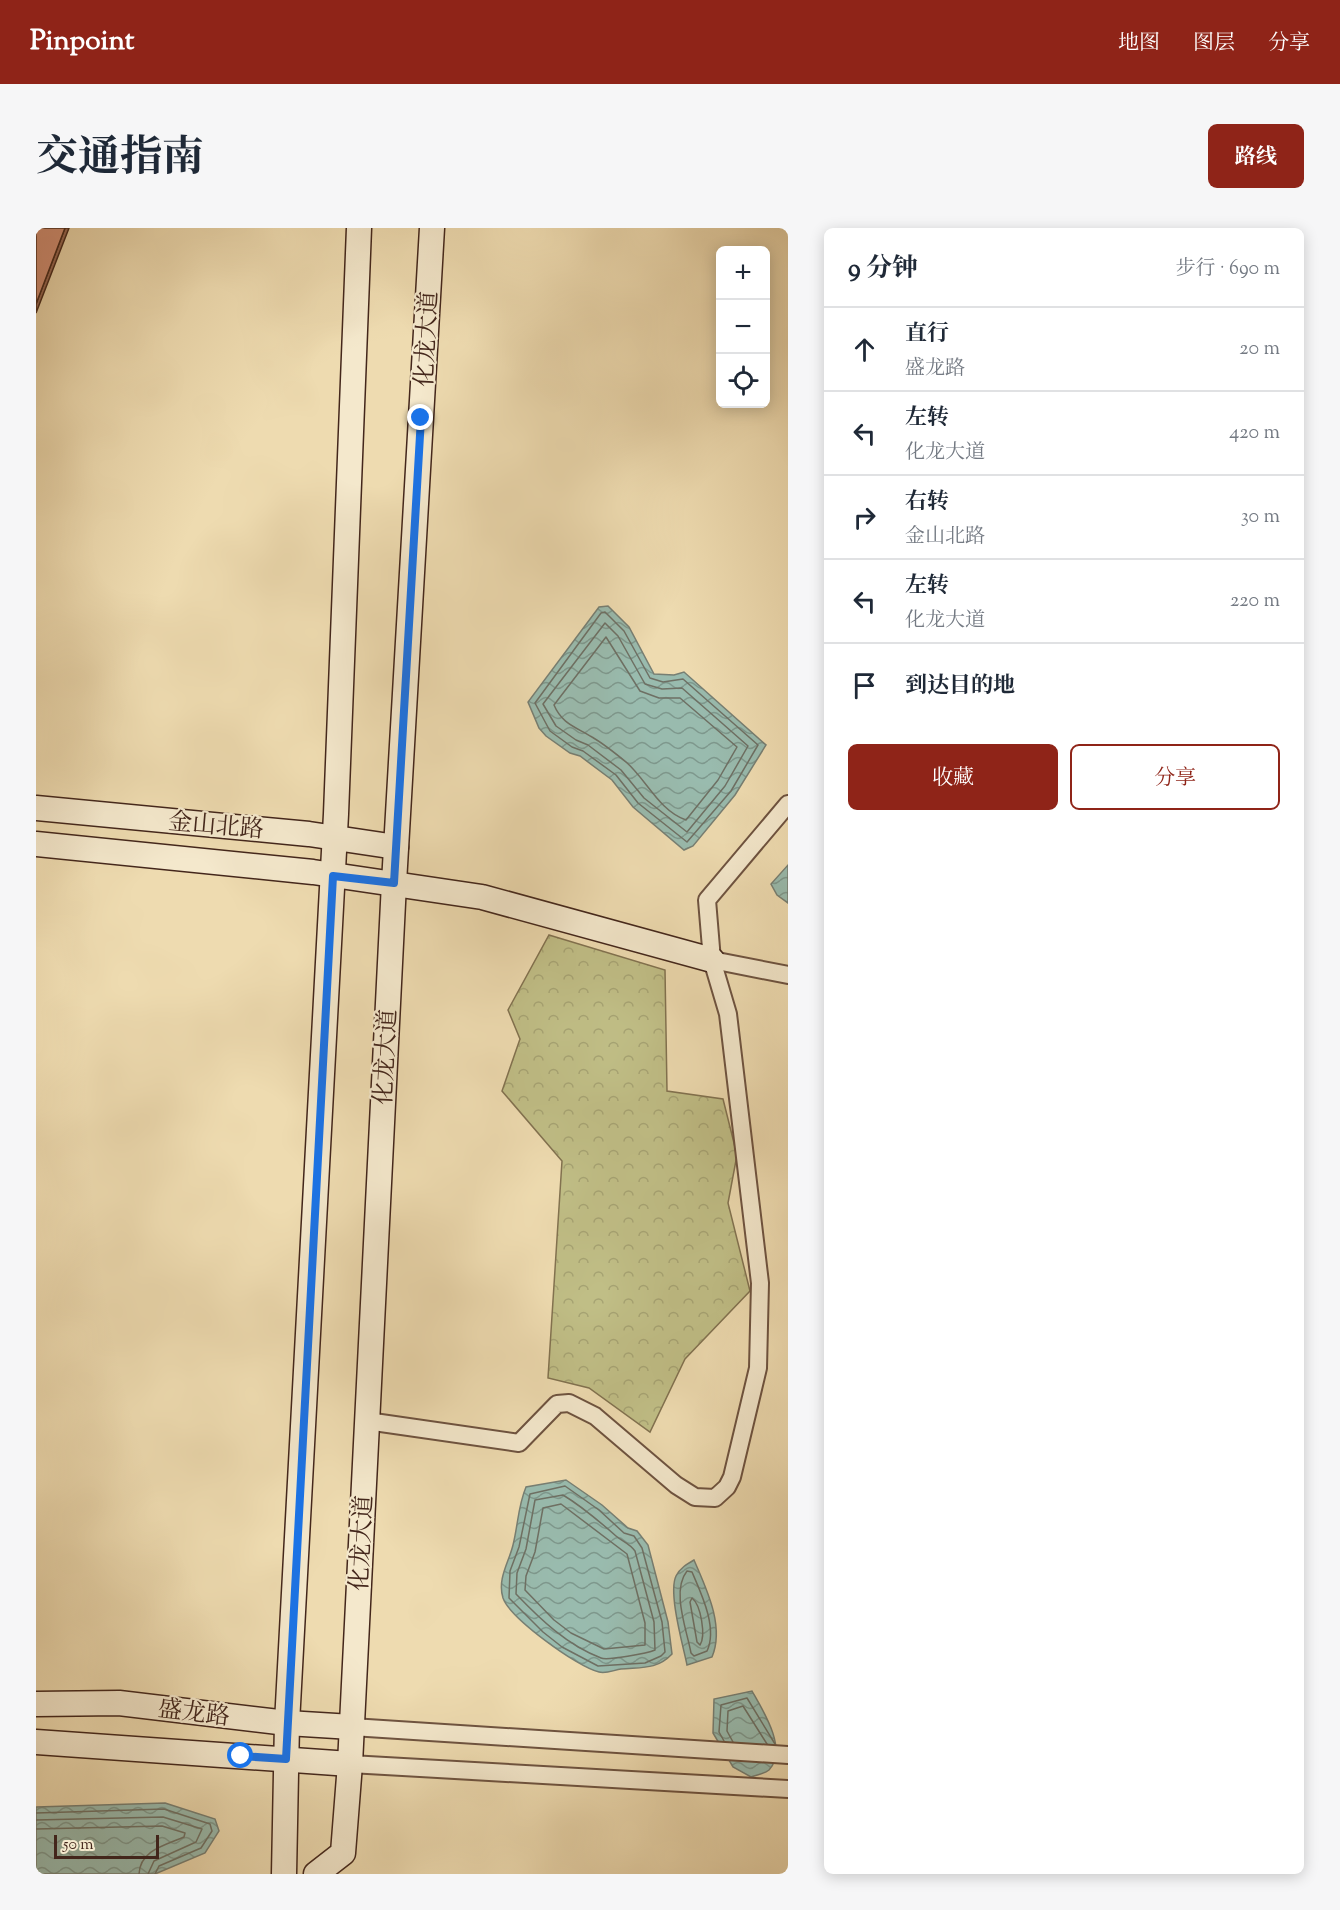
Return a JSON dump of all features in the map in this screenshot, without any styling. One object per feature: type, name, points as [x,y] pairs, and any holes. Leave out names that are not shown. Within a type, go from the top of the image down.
[{"type":"main road","points":[[284,1874],[287,1723],[335,837],[359,228]]},
{"type":"main road","name":"化龙大道","points":[[316,1874],[343,1852],[350,1764],[394,883],[432,228]]},
{"type":"main road","name":"金山北路","points":[[36,808],[335,837],[396,847]]},
{"type":"main road","name":"金山北路","points":[[36,844],[313,872],[482,897],[712,960]]},
{"type":"main road","name":"盛龙路","points":[[36,1704],[119,1703],[287,1723],[352,1727]]},
{"type":"main road","name":"盛龙路","points":[[36,1742],[350,1764]]},
{"type":"street","points":[[367,1421],[519,1443],[557,1404],[569,1403],[595,1416],[676,1485],[695,1497],[715,1498],[727,1487],[732,1477],[758,1368],[760,1283],[728,1014],[712,960],[707,900],[788,804]]},
{"type":"street","points":[[712,960],[788,975]]},
{"type":"street","points":[[352,1727],[788,1755]]},
{"type":"street","points":[[350,1764],[788,1789]]},
{"type":"green space","points":[[549,935],[665,970],[667,1091],[723,1099],[737,1155],[728,1203],[750,1291],[685,1359],[650,1432],[589,1388],[548,1378],[562,1161],[502,1091],[520,1039],[508,1010]]},
{"type":"water","points":[[608,606],[629,627],[654,674],[674,675],[684,672],[766,745],[735,795],[693,846],[684,850],[633,807],[612,780],[580,756],[570,753],[546,736],[539,728],[528,702],[599,607]]},
{"type":"water","points":[[788,865],[788,903],[777,895],[771,884]]},
{"type":"water","points":[[566,1480],[602,1505],[628,1528],[637,1531],[648,1545],[668,1622],[672,1654],[661,1663],[604,1673],[589,1668],[545,1641],[508,1607],[503,1598],[502,1577],[513,1545],[526,1487]]},
{"type":"water","points":[[694,1560],[712,1607],[716,1633],[712,1657],[687,1665],[675,1606],[674,1584],[680,1571]]},
{"type":"water","points":[[752,1691],[772,1731],[776,1752],[769,1770],[751,1777],[733,1767],[713,1733],[714,1699]]},
{"type":"water","points":[[165,1803],[215,1819],[219,1831],[205,1853],[155,1874],[36,1874],[36,1807]]},
{"type":"building","points":[[36,228],[65,228],[36,304]]},
{"type":"route","points":[[241,1756],[286,1759],[333,876],[394,883],[421,418]]}]
